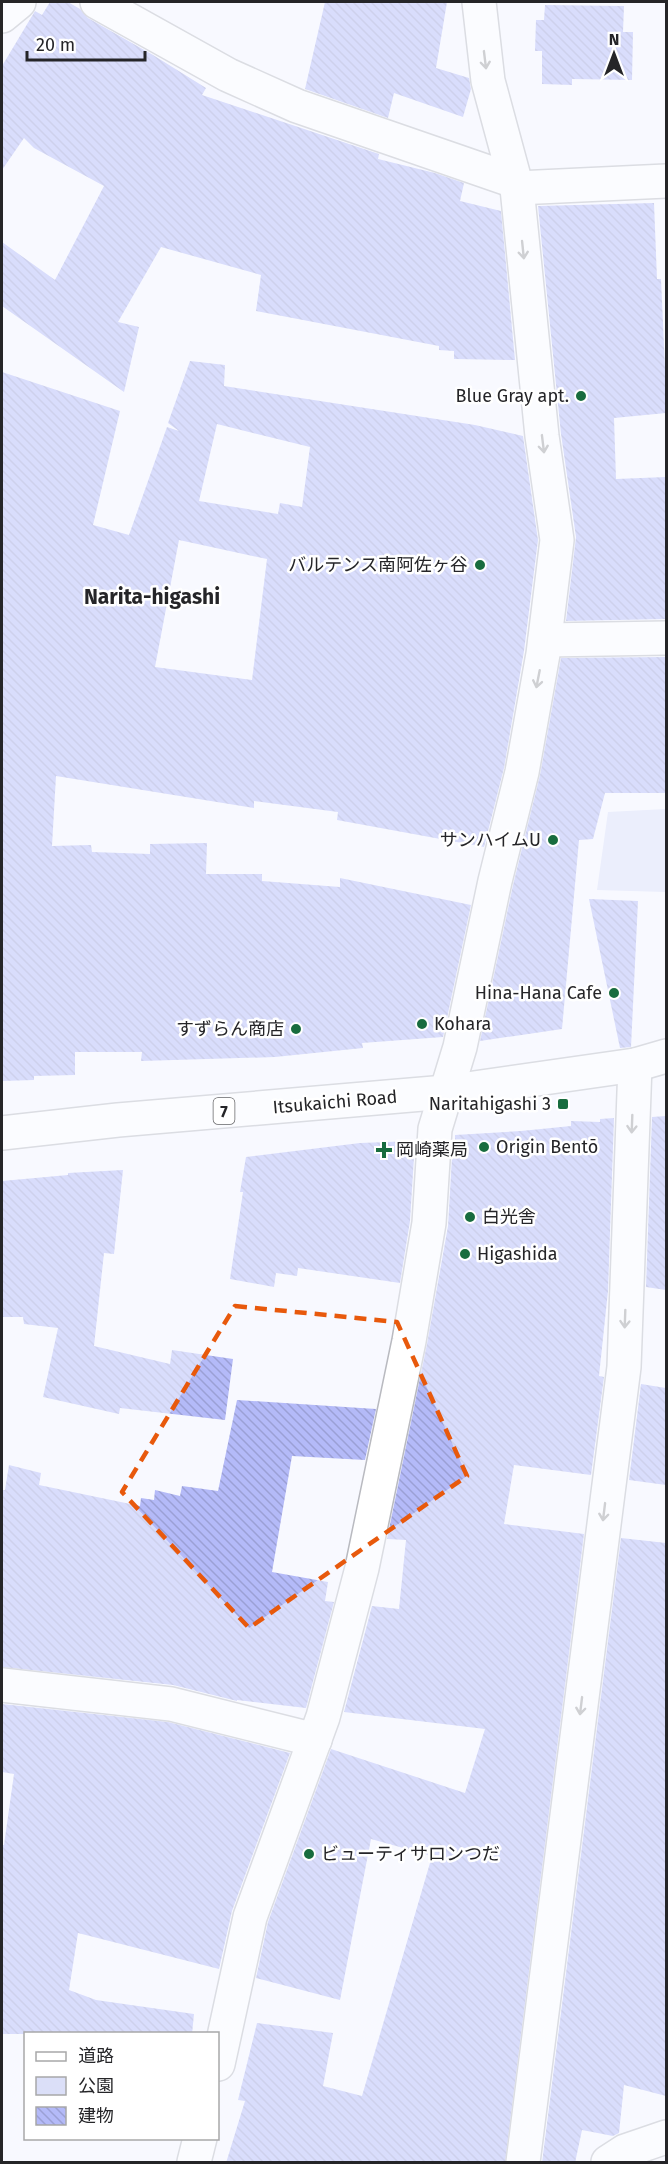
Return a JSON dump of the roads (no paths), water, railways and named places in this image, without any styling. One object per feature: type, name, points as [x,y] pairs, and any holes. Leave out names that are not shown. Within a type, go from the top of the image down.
[{"type":"street","points":[[2,16],[19,2]]},
{"type":"street","points":[[97,2],[228,75],[297,106],[515,185],[666,181]]},
{"type":"street","points":[[219,2059],[250,1917],[323,1717],[362,1568],[404,1364],[429,1223],[435,1129],[460,1047],[495,881],[522,772],[545,640],[557,540],[543,443],[515,185],[488,81],[479,2]]},
{"type":"street","points":[[545,640],[666,638]]},
{"type":"street","name":"Itsukaichi Road","points":[[2,1133],[118,1120],[446,1092],[635,1065],[666,1056]]},
{"type":"street","points":[[523,2163],[624,1367],[635,1065]]},
{"type":"street","points":[[2,1685],[171,1704],[315,1740]]},
{"type":"street","points":[[608,2163],[625,2151],[666,2137]]},
{"type":"street","points":[[194,2163],[200,2140]]},
{"type":"place","name":"Blue Gray apt.","points":[[581,396]]},
{"type":"place","name":"バルテンス南阿佐ヶ谷","points":[[480,565]]},
{"type":"place","name":"サンハイムU","points":[[553,840]]},
{"type":"place","name":"Hina-Hana Cafe","points":[[614,993]]},
{"type":"place","name":"Kohara","points":[[422,1024]]},
{"type":"place","name":"すずらん商店","points":[[296,1029]]},
{"type":"place","name":"Naritahigashi 3","points":[[563,1104]]},
{"type":"place","name":"Origin Bentō","points":[[484,1147]]},
{"type":"place","name":"岡崎薬局","points":[[384,1150]]},
{"type":"place","name":"白光舎","points":[[470,1217]]},
{"type":"place","name":"Higashida","points":[[465,1254]]},
{"type":"place","name":"ビューティサロンつだ","points":[[309,1854]]},
{"type":"district","name":"Narita-higashi","points":[[152,597]]}]
